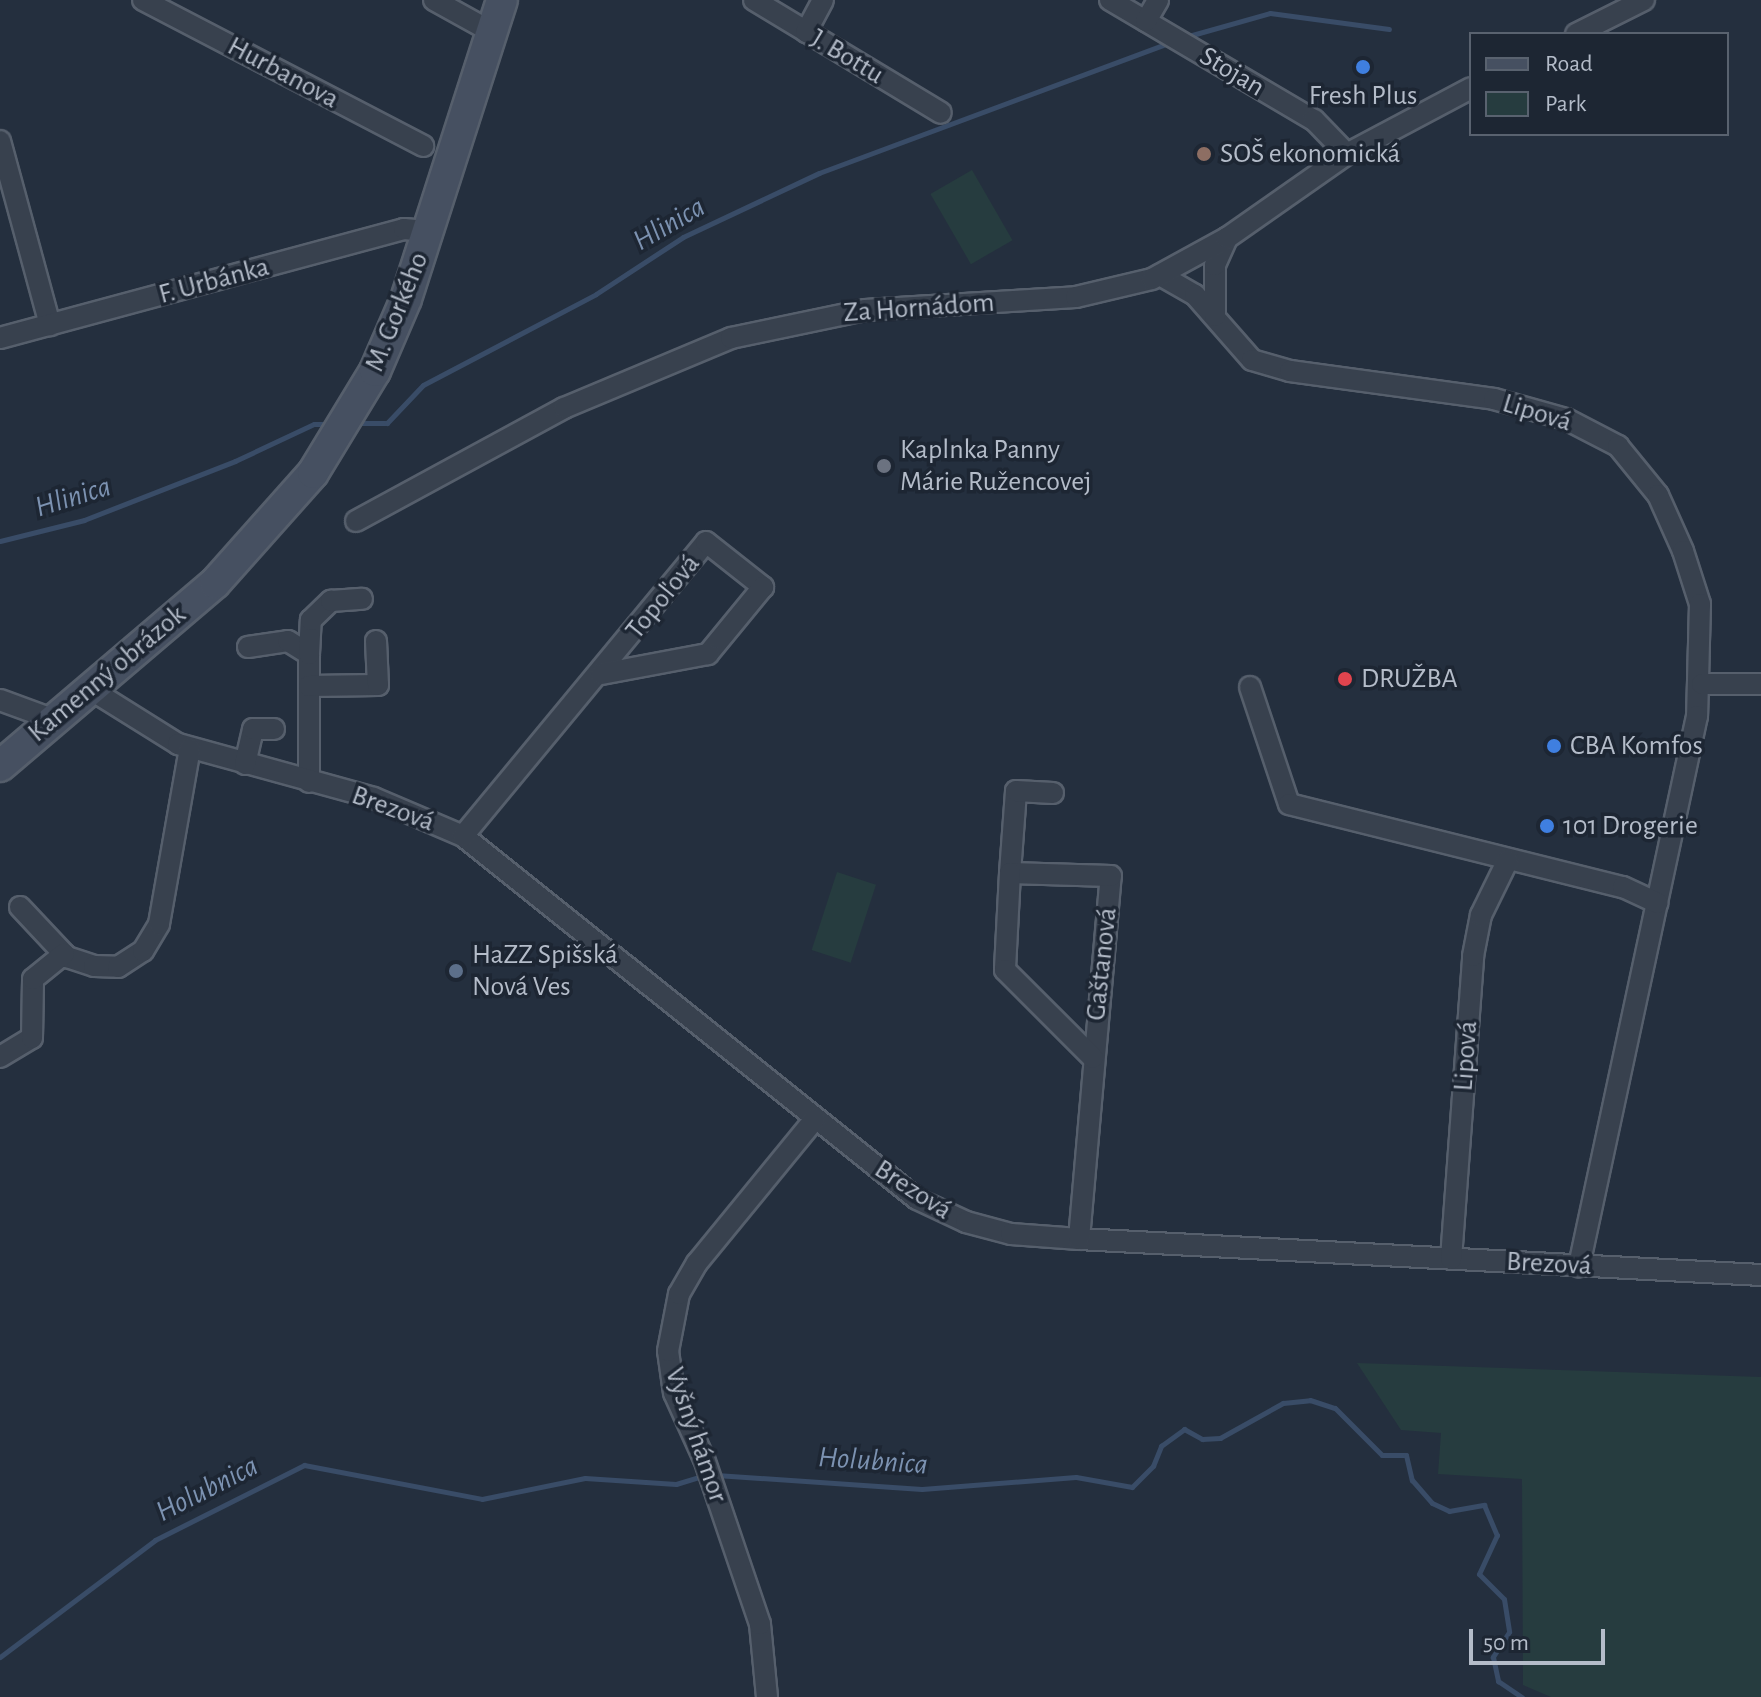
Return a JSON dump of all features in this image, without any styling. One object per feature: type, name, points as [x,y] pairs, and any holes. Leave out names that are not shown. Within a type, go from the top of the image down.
[{"type":"main road","name":"M. Gorkého","points":[[215,583],[313,473],[375,371],[429,231],[502,0]]},
{"type":"main road","name":"Kamenný obrázok","points":[[0,766],[215,583]]},
{"type":"street","name":"Hurbanova","points":[[143,0],[423,146]]},
{"type":"street","points":[[434,0],[492,32]]},
{"type":"street","name":"J. Bottu","points":[[754,0],[941,113]]},
{"type":"street","points":[[806,32],[823,0]]},
{"type":"street","name":"Stojan","points":[[1110,0],[1314,120],[1347,154]]},
{"type":"street","points":[[1146,21],[1158,0]]},
{"type":"street","points":[[1580,32],[1644,0]]},
{"type":"street","name":"Za Hornádom","points":[[356,521],[564,408],[731,338],[865,310],[1113,292],[1160,275],[1227,238],[1347,154],[1469,89]]},
{"type":"street","points":[[0,141],[50,325]]},
{"type":"street","name":"F. Urbánka","points":[[0,338],[404,229],[429,231]]},
{"type":"street","points":[[1215,316],[1215,265],[1227,238]]},
{"type":"street","name":"Lipová","points":[[1160,275],[1195,295],[1252,360],[1494,399],[1566,419],[1618,446],[1658,495],[1683,551],[1700,604],[1702,684],[1682,803],[1579,1266]]},
{"type":"street","name":"Topoľová","points":[[463,836],[601,674],[706,542],[763,587],[708,654],[601,674]]},
{"type":"street","points":[[309,782],[311,620],[331,601],[362,599]]},
{"type":"street","points":[[248,647],[288,641],[309,654]]},
{"type":"street","points":[[309,686],[378,685],[376,641]]},
{"type":"street","points":[[1702,684],[1761,684]]},
{"type":"street","points":[[1250,687],[1289,804],[1623,887],[1658,903]]},
{"type":"street","name":"Brezová","points":[[90,689],[190,749],[374,798],[463,836],[815,1119],[942,1212],[989,1230],[1079,1239],[1761,1275]]},
{"type":"street","points":[[0,700],[52,719]]},
{"type":"street","points":[[245,764],[253,729],[274,729]]},
{"type":"street","points":[[20,907],[64,954],[94,966],[118,967],[143,951],[159,924],[190,749]]},
{"type":"street","name":"Gaštanová","points":[[1053,793],[1016,791],[1005,970],[1093,1058]]},
{"type":"street","name":"Lipová","points":[[1451,1259],[1473,956],[1481,915],[1508,860]]},
{"type":"street","name":"Gaštanová","points":[[1010,873],[1111,876],[1079,1239]]},
{"type":"street","points":[[0,1057],[32,1038],[33,979],[64,954]]},
{"type":"street","name":"Vyšný hámor","points":[[767,1697],[760,1624],[704,1459],[668,1373],[679,1294],[720,1231],[815,1119]]},
{"type":"green space","points":[[972,170],[1012,240],[971,264],[930,194]]},
{"type":"green space","points":[[837,872],[876,885],[851,963],[812,950]]},
{"type":"green space","points":[[1357,1363],[1761,1377],[1761,1697],[1551,1697],[1523,1685],[1522,1479],[1438,1474],[1441,1433],[1401,1430]]},
{"type":"waterway","name":"Hlinica","points":[[1185,37],[1270,13],[1389,29]]},
{"type":"waterway","name":"Hlinica","points":[[355,423],[387,423],[423,385],[596,294],[683,237],[819,173],[1171,42]]},
{"type":"waterway","name":"Hlinica","points":[[0,541],[84,520],[235,461],[314,424],[329,424]]},
{"type":"waterway","name":"Holubnica","points":[[716,1475],[922,1489],[1076,1477],[1132,1487],[1153,1466],[1161,1446],[1184,1429],[1202,1439],[1220,1438],[1283,1403],[1310,1400],[1335,1408],[1382,1455],[1406,1455],[1412,1480],[1432,1503],[1449,1511],[1484,1505],[1497,1535],[1479,1574],[1504,1599],[1509,1632],[1493,1657],[1498,1681],[1522,1697]]},
{"type":"waterway","name":"Holubnica","points":[[0,1657],[155,1540],[304,1465],[482,1499],[585,1478],[676,1484],[702,1476]]},
{"type":"place","name":"Fresh Plus","points":[[1363,67]]},
{"type":"place","name":"SOŠ ekonomická","points":[[1204,154]]},
{"type":"place","name":"Kaplnka Panny Márie Ružencovej","points":[[884,466]]},
{"type":"place","name":"DRUŽBA","points":[[1345,679]]},
{"type":"place","name":"CBA Komfos","points":[[1554,746]]},
{"type":"place","name":"101 Drogerie","points":[[1547,826]]},
{"type":"place","name":"HaZZ Spišská Nová Ves","points":[[456,971]]}]
